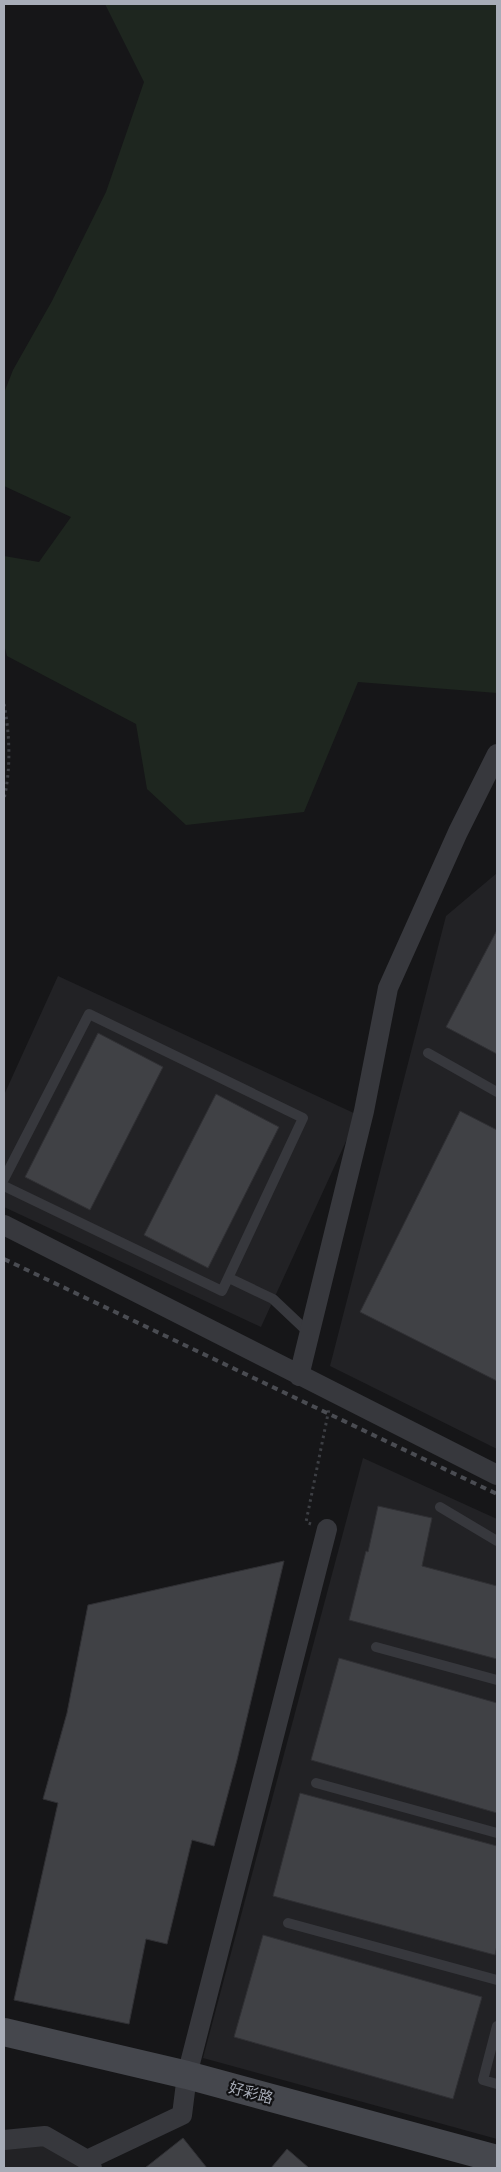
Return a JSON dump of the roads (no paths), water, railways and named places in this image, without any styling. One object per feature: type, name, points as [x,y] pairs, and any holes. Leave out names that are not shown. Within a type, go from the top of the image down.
[{"type":"street","points":[[299,1376],[364,1111],[388,988],[458,832],[497,754]]},
{"type":"street","points":[[4,1225],[497,1475]]},
{"type":"street","points":[[4,2140],[45,2136],[89,2164],[182,2114],[187,2075],[327,1529]]},
{"type":"street","name":"好彩路","points":[[4,2032],[187,2075],[497,2160]]},
{"type":"lane","points":[[4,1179],[89,1014],[303,1118],[222,1291],[4,1186]]},
{"type":"lane","points":[[428,1053],[497,1092]]},
{"type":"lane","points":[[229,1278],[273,1299],[310,1334]]},
{"type":"lane","points":[[440,1507],[497,1541]]},
{"type":"lane","points":[[376,1647],[497,1680]]},
{"type":"lane","points":[[316,1782],[497,1832]]},
{"type":"lane","points":[[288,1923],[497,1980]]},
{"type":"lane","points":[[497,2026],[483,2080],[497,2084]]},
{"type":"railway","points":[[4,1259],[497,1494]]}]
